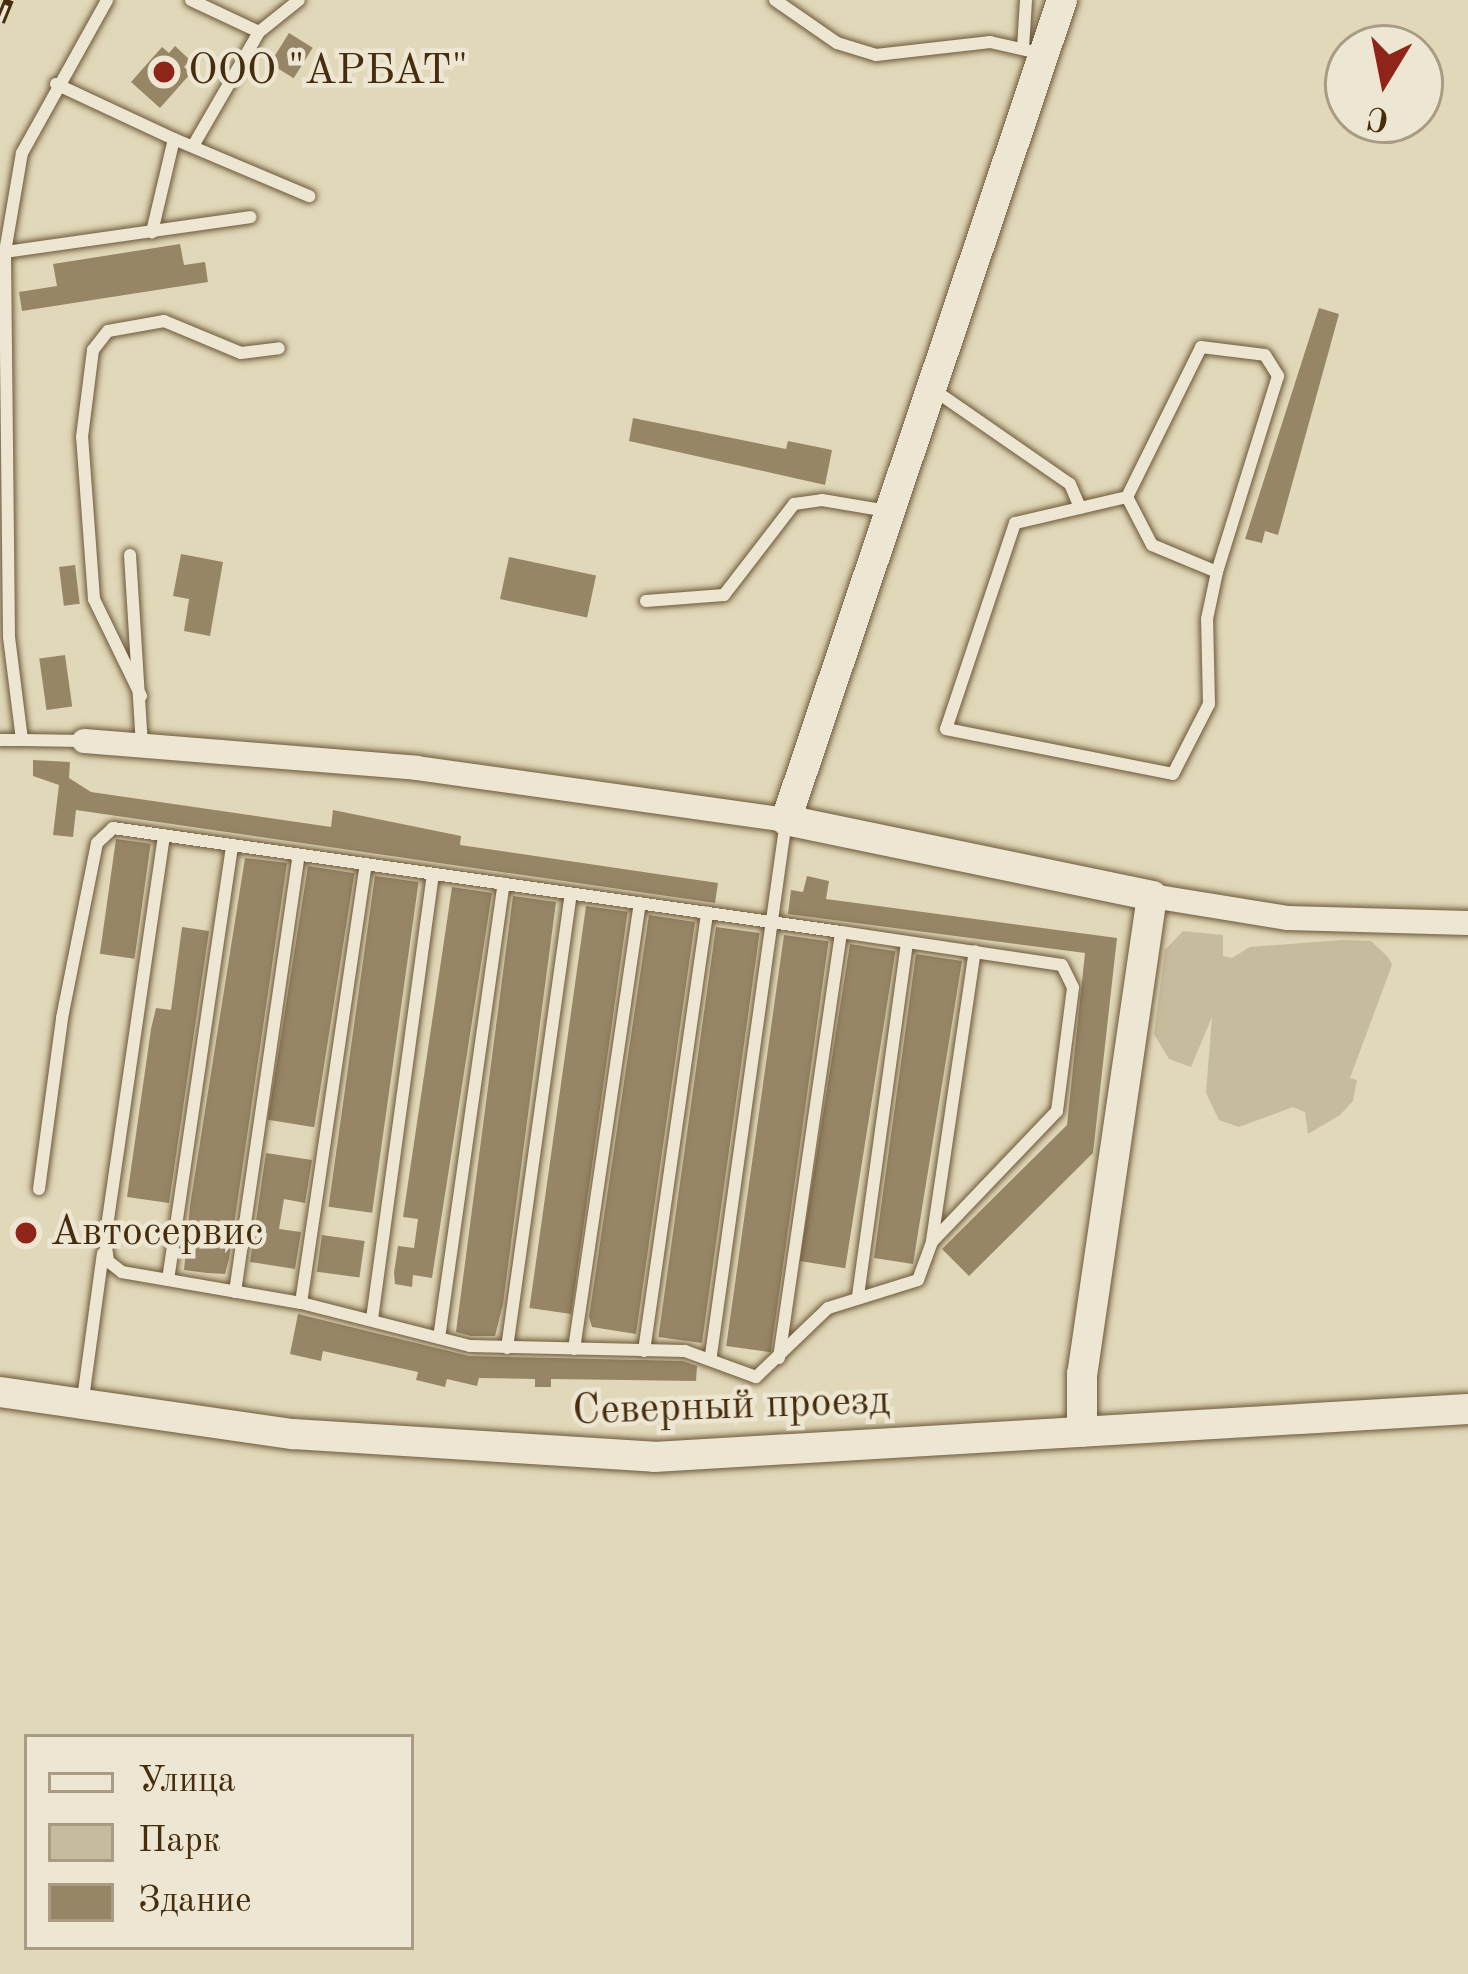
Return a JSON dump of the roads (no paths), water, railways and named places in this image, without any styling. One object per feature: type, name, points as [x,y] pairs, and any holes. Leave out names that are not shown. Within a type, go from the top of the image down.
[{"type":"street","points":[[786,820],[929,387],[1033,51],[1062,0]]},
{"type":"street","points":[[84,741],[418,768],[786,820],[1152,896],[1288,918],[1468,922]]},
{"type":"street","points":[[1082,1432],[1082,1373],[1152,896]]},
{"type":"street","name":"Северный проезд","points":[[0,1392],[316,1436],[592,1456],[1468,1409]]},
{"type":"lane","points":[[22,740],[8,599],[5,253],[16,172],[56,84],[107,0]]},
{"type":"lane","points":[[191,0],[259,32]]},
{"type":"lane","points":[[193,146],[259,32],[299,0]]},
{"type":"lane","points":[[775,0],[837,43],[877,56],[990,42],[1033,51],[1026,0]]},
{"type":"lane","points":[[56,84],[309,196]]},
{"type":"lane","points":[[152,232],[174,139]]},
{"type":"lane","points":[[5,253],[251,218]]},
{"type":"lane","points":[[141,696],[94,599],[82,437],[93,350],[121,326],[164,321],[241,353],[279,348]]},
{"type":"lane","points":[[1201,347],[1265,355],[1278,376],[1207,619],[1209,704],[1173,774],[946,729],[1015,523],[1127,497],[1201,347]]},
{"type":"lane","points":[[929,387],[1070,484],[1080,508]]},
{"type":"lane","points":[[1127,497],[1151,545],[1217,572]]},
{"type":"lane","points":[[646,601],[724,595],[794,504],[822,500],[888,511]]},
{"type":"lane","points":[[130,555],[142,746]]},
{"type":"lane","points":[[0,740],[84,741]]},
{"type":"lane","points":[[711,1355],[786,820]]},
{"type":"lane","points":[[39,1189],[62,1018],[97,843],[113,828],[975,952],[1069,972],[1058,1112],[932,1242]]},
{"type":"lane","points":[[82,1406],[164,835]]},
{"type":"lane","points":[[168,1280],[232,845]]},
{"type":"lane","points":[[236,1292],[299,855]]},
{"type":"lane","points":[[301,1303],[366,864]]},
{"type":"lane","points":[[372,1319],[434,874]]},
{"type":"lane","points":[[439,1338],[504,884]]},
{"type":"lane","points":[[507,1348],[571,893]]},
{"type":"lane","points":[[574,1349],[640,903]]},
{"type":"lane","points":[[644,1351],[707,913]]},
{"type":"lane","points":[[779,1360],[842,932]]},
{"type":"lane","points":[[858,1296],[908,942]]},
{"type":"lane","points":[[105,1240],[113,1267],[301,1303],[439,1338],[507,1348],[711,1355],[746,1377],[779,1360],[816,1317],[858,1296],[918,1280],[932,1242],[975,952]]},
{"type":"railway","points":[[0,22],[9,0]]},
{"type":"place","name":"ООО \"АРБАТ\"","points":[[164,72]]},
{"type":"place","name":"Автосервис","points":[[26,1233]]}]
